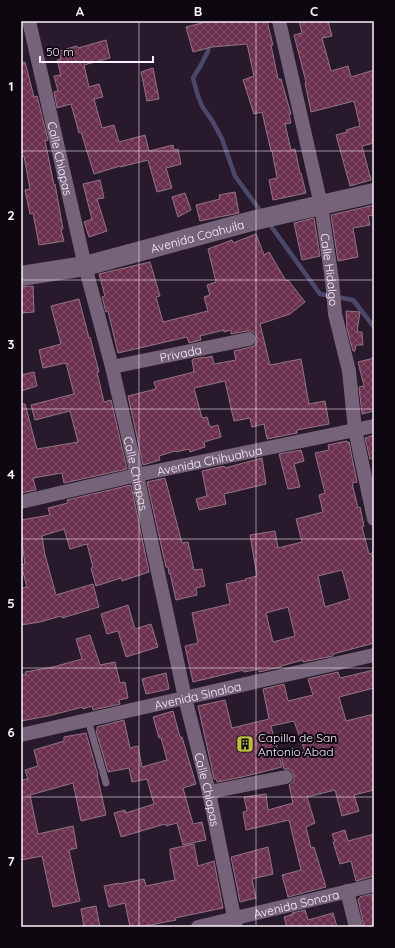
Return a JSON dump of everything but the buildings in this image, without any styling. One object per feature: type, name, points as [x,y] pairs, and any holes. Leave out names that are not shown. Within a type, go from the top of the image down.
[{"type":"street","name":"Calle Chiapas","points":[[28,21],[85,266],[112,367],[137,475],[185,698],[209,792],[235,923]]},
{"type":"street","name":"Calle Hidalgo","points":[[279,21],[321,205],[332,280],[335,314],[349,371],[355,430],[374,519]]},
{"type":"street","name":"Avenida Coahuila","points":[[21,276],[85,266],[256,220],[374,193]]},
{"type":"street","name":"Privada","points":[[112,367],[249,339]]},
{"type":"street","name":"Avenida Chihuahua","points":[[21,502],[137,475],[374,426]]},
{"type":"street","name":"Avenida Sinaloa","points":[[21,735],[374,655]]},
{"type":"street","points":[[209,792],[286,777]]},
{"type":"street","name":"Avenida Sonora","points":[[198,927],[235,923],[347,891],[374,885]]},
{"type":"street","name":"Avenida Sonora","points":[[347,891],[356,927]]},
{"type":"lane","points":[[88,720],[106,783]]},
{"type":"waterway","points":[[209,42],[208,51],[193,78],[197,93],[202,106],[222,139],[235,176],[262,213]]},
{"type":"waterway","points":[[268,222],[320,294],[353,300],[374,327]]},
{"type":"place","name":"Capilla de San Antonio Abad","points":[[245,744]]}]
